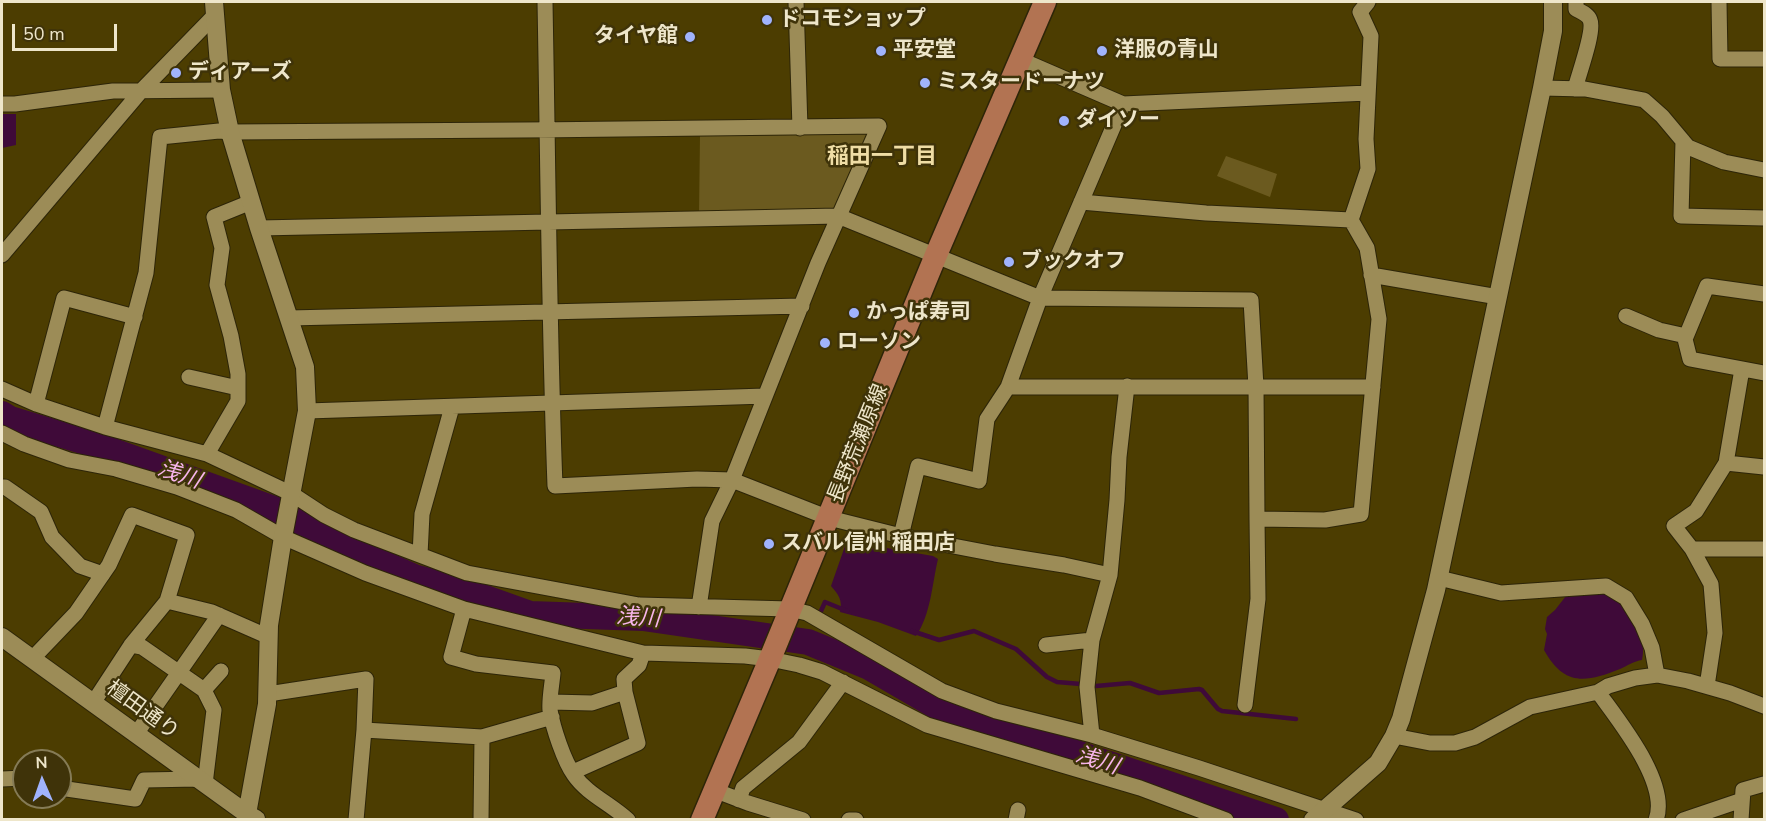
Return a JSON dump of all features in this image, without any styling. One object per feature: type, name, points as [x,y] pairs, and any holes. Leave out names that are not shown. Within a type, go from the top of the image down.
[{"type":"main road","name":"長野荒瀬原線","points":[[702,819],[829,518],[936,255],[1045,2]]},
{"type":"street","points":[[545,2],[555,486],[697,479],[732,480],[829,518],[901,536],[1110,575]]},
{"type":"street","points":[[796,2],[800,128]]},
{"type":"street","points":[[1257,519],[1325,520],[1361,514],[1379,319],[1367,248],[1351,220],[1368,169],[1366,139],[1371,36],[1360,12],[1368,2]]},
{"type":"street","points":[[1319,814],[1378,763],[1401,719],[1439,578],[1542,88],[1553,31],[1553,2]]},
{"type":"street","points":[[1575,89],[1591,32],[1591,22],[1588,16],[1576,9],[1576,2]]},
{"type":"street","points":[[1719,2],[1720,59],[1764,59]]},
{"type":"street","points":[[214,9],[221,90],[230,132],[305,367],[307,411],[269,625],[268,694],[252,817]]},
{"type":"street","points":[[3,252],[214,9]]},
{"type":"street","points":[[1019,59],[1123,104],[1368,93]]},
{"type":"street","points":[[1542,88],[1585,89],[1644,100],[1653,106],[1688,147],[1724,162],[1764,170]]},
{"type":"street","points":[[2,104],[113,91],[221,90]]},
{"type":"street","points":[[901,536],[918,466],[979,481],[987,419],[1008,387],[1040,298],[1123,104]]},
{"type":"street","points":[[105,427],[146,273],[160,137],[219,131],[879,126],[838,216],[732,480],[712,521],[699,607]]},
{"type":"street","points":[[1683,141],[1681,216],[1764,218]]},
{"type":"street","points":[[207,454],[238,401],[238,374],[231,336],[217,285],[222,248],[214,217],[251,202]]},
{"type":"street","points":[[1081,202],[1206,213],[1351,220]]},
{"type":"street","points":[[259,228],[838,216],[1040,298],[1251,300],[1256,387],[1258,599],[1245,705]]},
{"type":"street","points":[[1371,275],[1498,297]]},
{"type":"street","points":[[1764,294],[1707,286],[1685,339],[1690,358],[1764,373]]},
{"type":"street","points":[[36,404],[64,298],[135,317]]},
{"type":"street","points":[[289,318],[802,306]]},
{"type":"street","points":[[1626,316],[1659,330],[1686,336]]},
{"type":"street","points":[[1707,686],[1715,633],[1711,584],[1692,549],[1674,525],[1696,511],[1726,463],[1742,369]]},
{"type":"street","points":[[189,377],[238,388]]},
{"type":"street","points":[[1092,735],[1087,687],[1092,640],[1110,575],[1127,386]]},
{"type":"street","points":[[1008,387],[1373,387]]},
{"type":"street","points":[[2,389],[36,404],[105,427],[207,454],[354,530],[467,573],[639,604],[807,613],[942,691],[996,711],[1092,735],[1250,784],[1285,797],[1319,814],[1356,819]]},
{"type":"street","points":[[307,411],[765,396]]},
{"type":"street","points":[[420,555],[422,514],[452,407]]},
{"type":"street","points":[[2,433],[24,444],[69,460],[116,469],[177,487],[236,510],[365,573],[464,609],[643,653],[771,656],[822,672],[927,725],[1140,788],[1226,819]]},
{"type":"street","points":[[1726,463],[1764,467]]},
{"type":"street","points":[[2,487],[40,512],[52,537],[80,566],[103,574]]},
{"type":"street","points":[[32,659],[76,613],[109,565],[132,515],[187,536],[167,601],[130,645],[93,703]]},
{"type":"street","points":[[1692,549],[1764,549]]},
{"type":"street","points":[[1439,578],[1501,593],[1606,586],[1626,598],[1642,624],[1652,648],[1657,675]]},
{"type":"street","points":[[167,601],[219,615],[269,637]]},
{"type":"street","points":[[464,609],[451,657],[476,664],[553,673],[551,710],[558,741],[573,772],[591,792],[628,819]]},
{"type":"street","points":[[136,734],[219,615]]},
{"type":"street","name":"檀田通り","points":[[2,637],[252,817]]},
{"type":"street","points":[[1046,645],[1092,640]]},
{"type":"street","points":[[72,790],[135,799],[144,780],[202,781],[214,710],[204,690],[142,647],[130,645]]},
{"type":"street","points":[[573,772],[638,743],[625,692],[624,679],[639,665],[643,653]]},
{"type":"street","points":[[204,690],[221,671]]},
{"type":"street","points":[[1394,736],[1430,743],[1455,743],[1475,737],[1530,707],[1598,692],[1608,686],[1635,678],[1657,675],[1707,686],[1764,706]]},
{"type":"street","points":[[268,694],[366,680],[356,819]]},
{"type":"street","points":[[739,800],[743,788],[799,742],[843,682]]},
{"type":"street","points":[[364,730],[482,738],[551,710],[592,703],[625,692]]},
{"type":"street","points":[[1598,692],[1625,727],[1648,767],[1656,788],[1658,814],[1656,819]]},
{"type":"street","points":[[481,819],[482,738]]},
{"type":"street","points":[[1741,819],[1743,790],[1764,784]]},
{"type":"street","points":[[714,790],[803,819]]},
{"type":"street","points":[[1683,819],[1742,800]]},
{"type":"street","points":[[849,819],[856,819]]},
{"type":"shaded area","points":[[2,114],[16,114],[16,145],[2,148]]},
{"type":"shaded area","points":[[871,131],[835,212],[699,216],[700,135]]},
{"type":"shaded area","points":[[1226,156],[1277,174],[1270,197],[1217,176]]},
{"type":"shaded area","points":[[858,543],[933,556],[938,559],[928,609],[916,636],[878,622],[840,612],[839,598],[831,586],[845,546]]},
{"type":"shaded area","points":[[1602,592],[1616,600],[1631,614],[1642,645],[1642,660],[1596,677],[1586,679],[1568,676],[1559,670],[1544,650],[1547,617],[1566,596]]},
{"type":"waterway","name":"浅川","points":[[2,414],[10,419],[99,446],[274,509],[341,545],[414,577],[463,590],[530,614],[643,618],[808,642],[869,667],[955,717],[1020,734],[1276,820]]},
{"type":"waterway","points":[[821,611],[825,602],[847,611]]},
{"type":"waterway","points":[[912,631],[939,640],[974,631],[1016,649],[1047,677],[1057,682],[1081,684]]},
{"type":"waterway","points":[[810,642],[811,635]]},
{"type":"waterway","points":[[1096,686],[1130,683],[1159,693],[1199,689],[1222,711],[1296,719]]},
{"type":"place","name":"ドコモショップ","points":[[767,20]]},
{"type":"place","name":"タイヤ館","points":[[690,37]]},
{"type":"place","name":"平安堂","points":[[881,51]]},
{"type":"place","name":"洋服の青山","points":[[1102,51]]},
{"type":"place","name":"ディアーズ","points":[[176,73]]},
{"type":"place","name":"ミスタードーナツ","points":[[925,83]]},
{"type":"place","name":"ダイソー","points":[[1064,121]]},
{"type":"place","name":"ブックオフ","points":[[1009,262]]},
{"type":"place","name":"かっぱ寿司","points":[[854,313]]},
{"type":"place","name":"ローソン","points":[[825,343]]},
{"type":"place","name":"スバル信州 稲田店","points":[[769,544]]},
{"type":"district","name":"稲田一丁目","points":[[882,158]]}]
